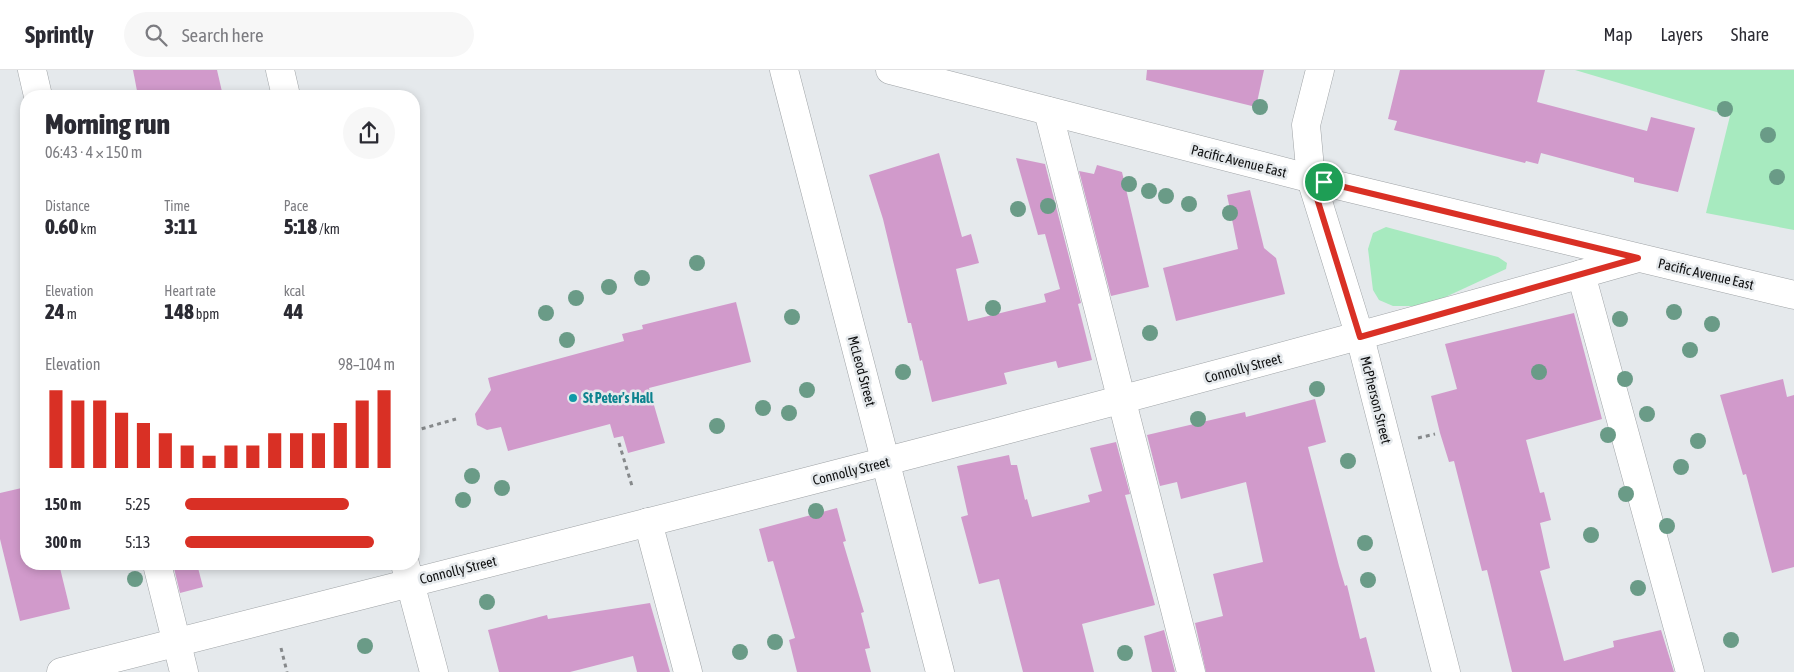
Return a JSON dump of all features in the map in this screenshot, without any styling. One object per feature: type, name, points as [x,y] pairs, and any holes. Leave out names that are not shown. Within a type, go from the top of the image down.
[{"type":"street","points":[[32,70],[37,90]]},
{"type":"street","points":[[280,70],[285,90]]},
{"type":"street","name":"McLeod Street","points":[[784,70],[940,672]]},
{"type":"street","name":"Pacific Avenue East","points":[[890,70],[1311,179],[1794,295]]},
{"type":"street","name":"McPherson Street","points":[[1320,70],[1306,125],[1311,179],[1360,337],[1446,672]]},
{"type":"street","points":[[1048,111],[1120,400],[1191,672]]},
{"type":"street","name":"Connolly Street","points":[[61,672],[176,642],[408,573],[648,522],[885,462],[1360,337],[1638,258]]},
{"type":"street","points":[[1581,274],[1690,672]]},
{"type":"street","points":[[648,522],[688,672]]},
{"type":"street","points":[[158,570],[184,672]]},
{"type":"street","points":[[408,573],[434,672]]},
{"type":"path","points":[[420,429],[456,419]]},
{"type":"path","points":[[1414,438],[1435,434]]},
{"type":"path","points":[[619,443],[632,486]]},
{"type":"green space","points":[[1575,70],[1794,70],[1794,230],[1706,213],[1730,116]]},
{"type":"green space","points":[[1386,227],[1498,257],[1507,263],[1506,269],[1426,306],[1393,306],[1379,300],[1373,290],[1368,249],[1373,233]]},
{"type":"building","points":[[133,70],[217,70],[222,90],[137,90]]},
{"type":"building","points":[[1147,70],[1264,70],[1256,107],[1146,80]]},
{"type":"building","points":[[1400,70],[1545,70],[1537,102],[1647,131],[1651,117],[1695,128],[1678,192],[1634,182],[1634,178],[1541,153],[1538,164],[1526,161],[1525,163],[1394,130],[1397,121],[1388,119]]},
{"type":"building","points":[[939,153],[962,237],[971,234],[979,263],[956,269],[968,321],[1046,302],[1044,294],[1060,289],[1045,234],[1038,235],[1016,158],[1045,164],[1081,303],[1078,304],[1092,360],[1058,368],[1056,361],[1004,373],[1007,384],[932,402],[911,323],[908,323],[883,219],[869,175]]},
{"type":"building","points":[[1097,165],[1122,172],[1149,287],[1111,296],[1079,171],[1094,174]]},
{"type":"building","points":[[1250,190],[1264,248],[1276,258],[1285,294],[1176,321],[1163,268],[1238,249],[1227,195]]},
{"type":"building","name":"St Peter's Hall","points":[[736,302],[751,362],[649,388],[665,443],[628,453],[623,436],[614,438],[610,424],[508,451],[501,427],[487,430],[477,425],[475,414],[491,390],[488,378],[624,341],[622,334],[643,329],[642,325]]},
{"type":"building","points":[[1574,313],[1602,419],[1526,440],[1540,493],[1544,492],[1551,520],[1540,523],[1550,568],[1540,571],[1564,661],[1614,647],[1613,641],[1661,630],[1674,672],[1512,672],[1487,570],[1482,571],[1454,461],[1449,462],[1440,433],[1431,396],[1457,389],[1445,344]]},
{"type":"building","points":[[1783,379],[1787,397],[1794,395],[1794,567],[1772,573],[1746,474],[1743,475],[1720,395]]},
{"type":"building","points":[[1315,399],[1326,442],[1308,447],[1339,566],[1345,586],[1347,585],[1360,639],[1366,637],[1375,672],[1206,672],[1195,623],[1223,616],[1213,574],[1263,562],[1246,482],[1181,499],[1177,482],[1160,486],[1147,435],[1245,412],[1246,417]]},
{"type":"building","points":[[1116,442],[1130,494],[1125,495],[1155,605],[1082,624],[1094,672],[1023,672],[999,579],[979,584],[961,517],[968,515],[957,466],[1009,455],[1011,465],[1017,465],[1025,500],[1027,499],[1032,517],[1090,502],[1088,495],[1102,491],[1090,448]]},
{"type":"building","points":[[20,488],[20,570],[60,570],[70,609],[20,621],[0,539],[0,493]]},
{"type":"building","points":[[837,508],[846,541],[843,542],[864,612],[861,613],[870,648],[865,649],[871,672],[797,672],[789,640],[795,638],[773,561],[768,562],[759,529]]},
{"type":"building","points":[[174,570],[199,570],[203,587],[180,593]]},
{"type":"building","points":[[650,603],[670,672],[637,672],[633,656],[570,672],[499,672],[488,630],[547,615],[548,619]]},
{"type":"building","points":[[1164,630],[1175,672],[1152,672],[1144,636]]},
{"type":"place","name":"St Peter's Hall","points":[[573,398]]},
{"type":"route","points":[[1311,179],[1324,182],[1638,258],[1360,337],[1311,179]]}]
